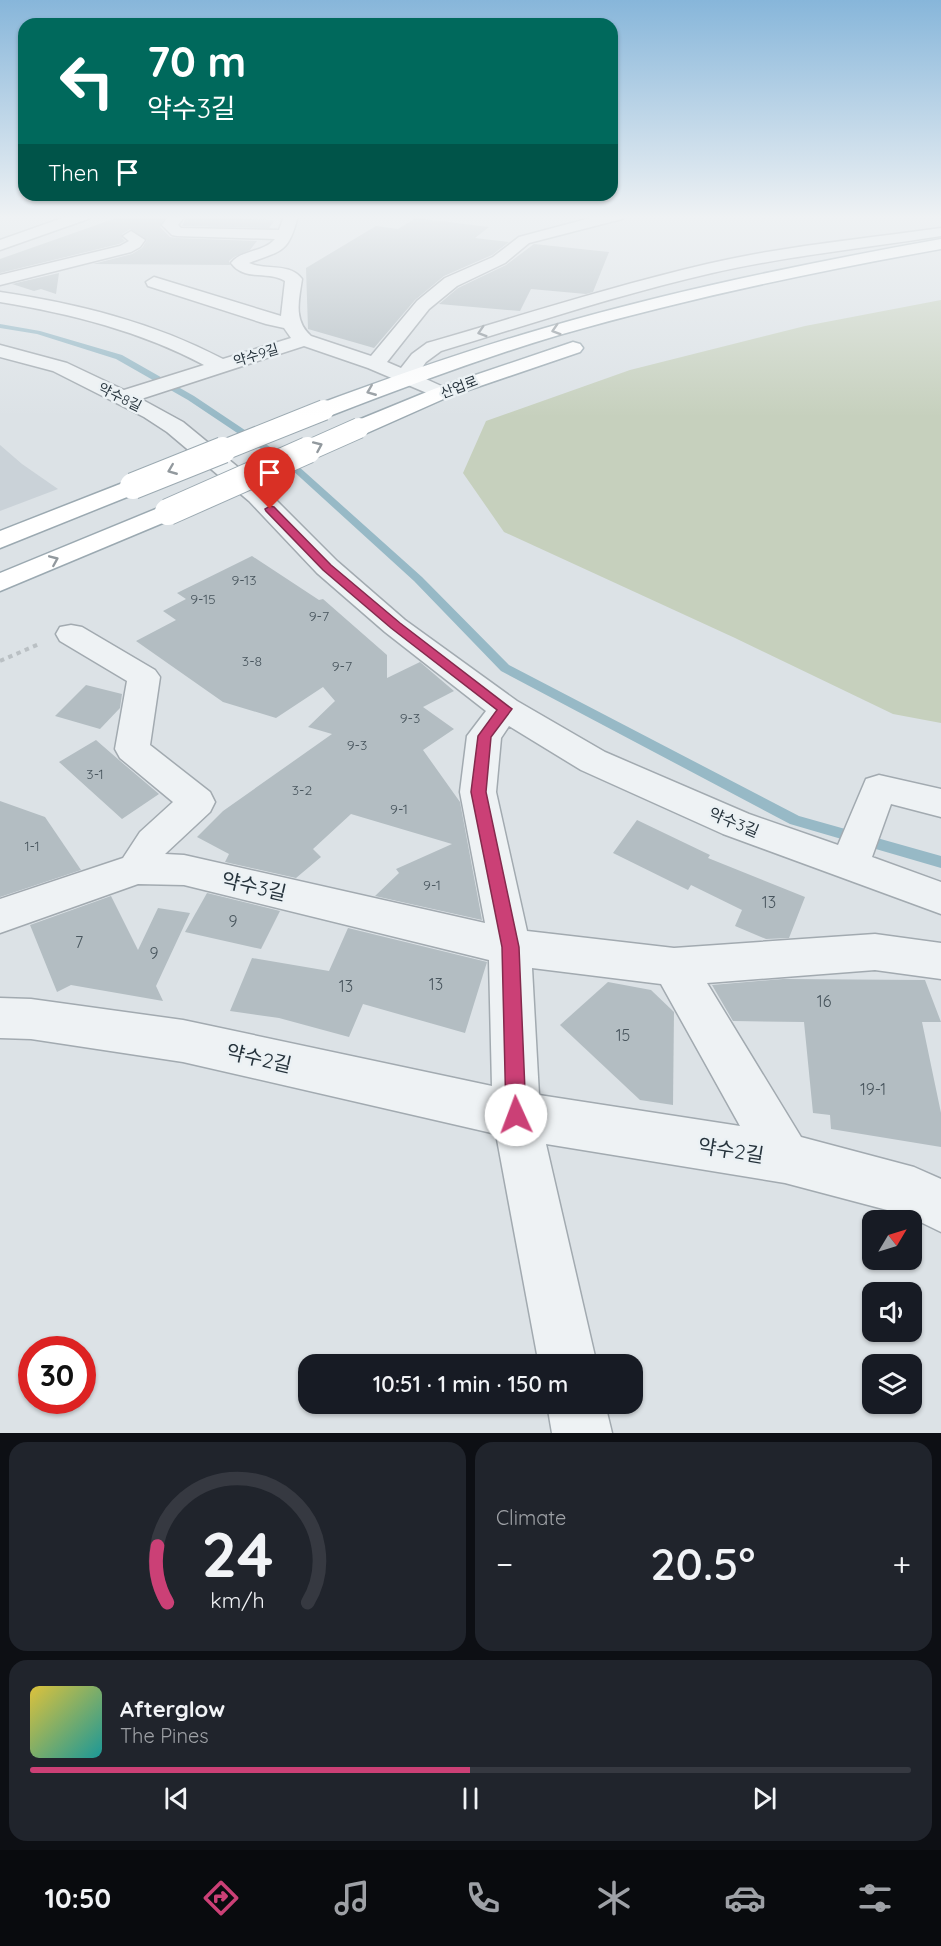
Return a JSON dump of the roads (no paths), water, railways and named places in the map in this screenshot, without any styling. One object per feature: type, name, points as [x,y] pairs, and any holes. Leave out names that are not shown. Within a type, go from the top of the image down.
[{"type":"main road","name":"산업로","points":[[0,540],[405,377],[542,334],[736,283]]},
{"type":"main road","points":[[708,309],[820,283]]},
{"type":"main road","name":"산업로","points":[[0,584],[441,393],[593,341]]},
{"type":"street","points":[[157,283],[272,320],[289,323]]},
{"type":"street","points":[[293,283],[288,313],[289,323],[295,333],[304,340],[375,364],[441,393]]},
{"type":"street","points":[[375,364],[423,305],[450,283]]},
{"type":"street","points":[[405,377],[419,358],[434,347],[653,283]]},
{"type":"street","name":"약수9길","points":[[0,297],[85,311],[130,324],[176,342],[221,366],[304,340]]},
{"type":"street","name":"약수8길","points":[[0,351],[36,358],[130,395],[175,427],[227,469]]},
{"type":"street","points":[[130,395],[221,366]]},
{"type":"street","name":"약수3길","points":[[227,469],[258,496],[327,567],[395,626],[505,709],[593,760],[736,824],[941,898]]},
{"type":"street","points":[[71,634],[144,677],[132,749],[197,802],[153,842],[137,869]]},
{"type":"street","points":[[505,709],[484,736],[478,792],[510,947],[516,1115],[566,1354]]},
{"type":"street","points":[[850,865],[879,788],[941,803]]},
{"type":"street","name":"약수3길","points":[[0,916],[137,869],[184,870],[510,947],[674,967],[875,952],[941,961]]},
{"type":"street","points":[[674,967],[785,1158]]},
{"type":"street","name":"약수2길","points":[[0,1018],[32,1018],[183,1041],[516,1115],[785,1158],[914,1192],[941,1206]]},
{"type":"street","points":[[578,1414],[582,1433]]},
{"type":"waterway","points":[[0,326],[38,332],[119,357],[191,398],[294,467],[418,579],[505,668],[795,820],[941,862]]}]
